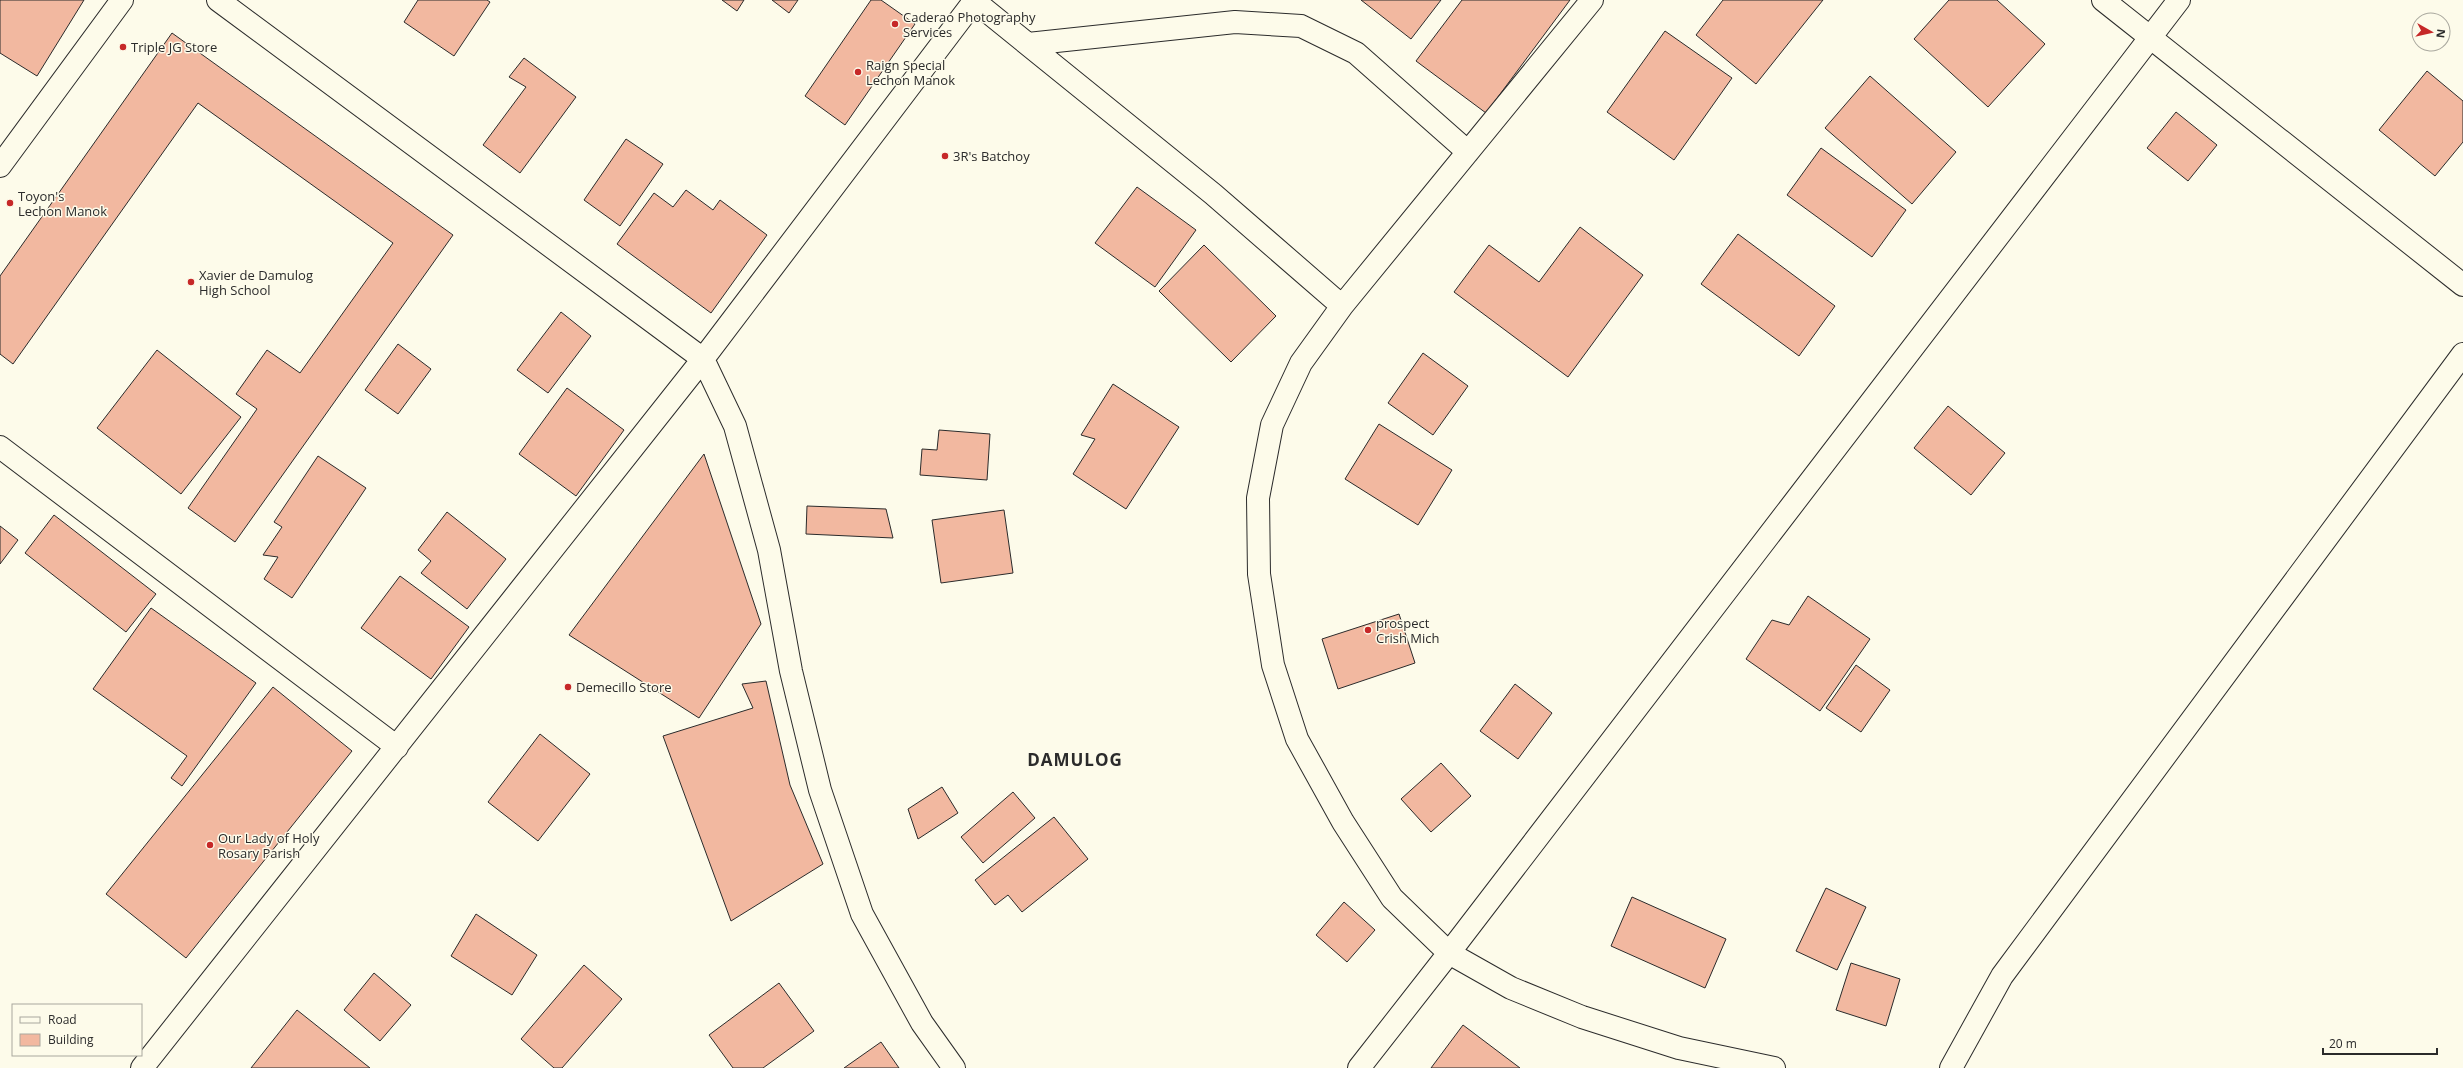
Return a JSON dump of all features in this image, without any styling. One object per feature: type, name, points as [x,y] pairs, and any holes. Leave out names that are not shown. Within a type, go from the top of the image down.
[{"type":"street","points":[[0,166],[122,0]]},
{"type":"street","points":[[218,0],[703,359],[735,426],[768,550],[791,671],[820,790],[862,914],[922,1024],[954,1068]]},
{"type":"street","points":[[142,1068],[703,359],[974,0],[1214,194],[1342,306]]},
{"type":"street","points":[[1592,0],[1342,306],[1301,364],[1272,425],[1258,498],[1259,574],[1273,665],[1297,739],[1343,822],[1392,898],[1449,953],[1511,988],[1582,1017],[1679,1048],[1774,1068]]},
{"type":"street","points":[[2103,0],[2150,39],[2463,285]]},
{"type":"street","points":[[1359,1068],[1449,953],[2179,0]]},
{"type":"street","points":[[1028,44],[1235,22],[1301,26],[1356,53],[1468,152]]},
{"type":"street","points":[[1952,1068],[2002,976],[2463,354]]},
{"type":"street","points":[[0,447],[397,747]]},
{"type":"building","points":[[0,0],[84,0],[37,76],[0,53]]},
{"type":"building","points":[[418,0],[487,0],[490,2],[454,56],[404,22]]},
{"type":"building","points":[[722,0],[744,0],[737,11]]},
{"type":"building","points":[[772,0],[798,0],[789,13]]},
{"type":"building","points":[[871,0],[881,0],[915,24],[845,125],[805,96]]},
{"type":"building","points":[[1361,0],[1441,0],[1411,39]]},
{"type":"building","points":[[1462,0],[1570,0],[1486,113],[1416,61]]},
{"type":"building","points":[[1723,0],[1823,0],[1756,84],[1696,35]]},
{"type":"building","points":[[1949,0],[1997,0],[2045,44],[1988,107],[1914,39]]},
{"type":"building","points":[[1665,31],[1732,78],[1674,160],[1607,112]]},
{"type":"building","points":[[172,33],[453,235],[235,542],[188,508],[257,409],[236,394],[267,350],[300,373],[393,243],[198,103],[13,364],[0,354],[0,276]]},
{"type":"building","points":[[524,58],[576,97],[520,173],[483,145],[526,87],[509,77]]},
{"type":"building","points":[[2427,71],[2463,101],[2463,142],[2435,176],[2379,130]]},
{"type":"building","points":[[1870,76],[1956,152],[1912,204],[1825,128]]},
{"type":"building","points":[[2176,112],[2217,145],[2188,181],[2147,148]]},
{"type":"building","points":[[626,139],[663,164],[620,226],[584,200]]},
{"type":"building","points":[[1821,148],[1906,210],[1872,257],[1787,195]]},
{"type":"building","points":[[1137,187],[1196,230],[1155,287],[1095,243]]},
{"type":"building","points":[[686,190],[713,210],[720,200],[767,235],[711,313],[617,244],[654,193],[673,207]]},
{"type":"building","points":[[1580,227],[1643,275],[1568,377],[1454,292],[1489,245],[1539,282]]},
{"type":"building","points":[[1738,234],[1835,306],[1799,356],[1701,284]]},
{"type":"building","points":[[1204,245],[1276,316],[1231,362],[1159,291]]},
{"type":"building","points":[[561,312],[591,336],[548,393],[517,370]]},
{"type":"building","points":[[398,344],[431,369],[398,414],[365,390]]},
{"type":"building","points":[[157,350],[241,417],[181,494],[97,428]]},
{"type":"building","points":[[1423,353],[1468,386],[1433,435],[1388,403]]},
{"type":"building","points":[[1113,384],[1179,427],[1126,509],[1073,474],[1095,439],[1081,435]]},
{"type":"building","points":[[567,388],[624,430],[576,496],[519,454]]},
{"type":"building","points":[[1948,406],[2005,453],[1971,495],[1914,448]]},
{"type":"building","points":[[1379,424],[1452,470],[1418,525],[1345,479]]},
{"type":"building","points":[[939,430],[990,434],[987,480],[920,475],[922,449],[937,450]]},
{"type":"building","points":[[704,454],[761,624],[699,718],[569,635]]},
{"type":"building","points":[[318,456],[366,488],[292,598],[264,579],[278,557],[263,555],[282,527],[274,522]]},
{"type":"building","points":[[807,506],[886,509],[893,538],[806,534]]},
{"type":"building","points":[[1004,510],[1013,573],[941,583],[932,520]]},
{"type":"building","points":[[447,512],[506,559],[467,609],[421,573],[431,561],[418,550]]},
{"type":"building","points":[[54,515],[156,594],[126,632],[25,553]]},
{"type":"building","points":[[0,526],[18,540],[0,564]]},
{"type":"building","points":[[400,576],[469,627],[431,679],[361,628]]},
{"type":"building","points":[[1808,596],[1870,639],[1820,711],[1746,659],[1772,620],[1789,625]]},
{"type":"building","points":[[151,608],[256,683],[182,786],[171,778],[187,756],[93,689]]},
{"type":"building","points":[[1399,614],[1415,663],[1338,689],[1322,639]]},
{"type":"building","points":[[1856,665],[1890,690],[1861,732],[1826,708]]},
{"type":"building","points":[[766,681],[790,785],[823,864],[731,921],[663,736],[753,708],[742,684]]},
{"type":"building","points":[[1515,684],[1552,713],[1518,759],[1480,731]]},
{"type":"building","points":[[273,687],[352,751],[186,958],[106,894]]},
{"type":"building","points":[[540,734],[590,774],[538,841],[488,802]]},
{"type":"building","points":[[1441,763],[1471,796],[1431,832],[1401,799]]},
{"type":"building","points":[[942,787],[958,813],[918,839],[908,809]]},
{"type":"building","points":[[1013,792],[1035,818],[983,863],[961,837]]},
{"type":"building","points":[[1054,817],[1088,859],[1022,912],[1008,895],[995,905],[975,880]]},
{"type":"building","points":[[1826,888],[1866,907],[1837,970],[1796,951]]},
{"type":"building","points":[[1632,897],[1726,939],[1705,988],[1611,946]]},
{"type":"building","points":[[1344,902],[1375,930],[1347,962],[1316,935]]},
{"type":"building","points":[[476,914],[537,955],[512,995],[451,956]]},
{"type":"building","points":[[1851,963],[1900,979],[1886,1026],[1836,1010]]},
{"type":"building","points":[[584,965],[622,999],[562,1068],[554,1068],[521,1039]]},
{"type":"building","points":[[374,973],[411,1005],[380,1041],[344,1010]]},
{"type":"building","points":[[779,983],[814,1031],[763,1068],[733,1068],[709,1035]]},
{"type":"building","points":[[297,1010],[370,1068],[251,1068]]},
{"type":"building","points":[[1463,1025],[1520,1068],[1431,1068]]},
{"type":"building","points":[[881,1042],[899,1068],[844,1068]]},
{"type":"place","name":"Caderao Photography Services","points":[[895,24]]},
{"type":"place","name":"Triple JG Store","points":[[123,47]]},
{"type":"place","name":"Raign Special Lechon Manok","points":[[858,72]]},
{"type":"place","name":"3R's Batchoy","points":[[945,156]]},
{"type":"place","name":"Toyon's Lechon Manok","points":[[10,203]]},
{"type":"place","name":"Xavier de Damulog High School","points":[[191,282]]},
{"type":"place","name":"prospect Crish Mich","points":[[1368,630]]},
{"type":"place","name":"Demecillo Store","points":[[568,687]]},
{"type":"place","name":"Our Lady of Holy Rosary Parish","points":[[210,845]]},
{"type":"district","name":"DAMULOG","points":[[1075,759]]}]
